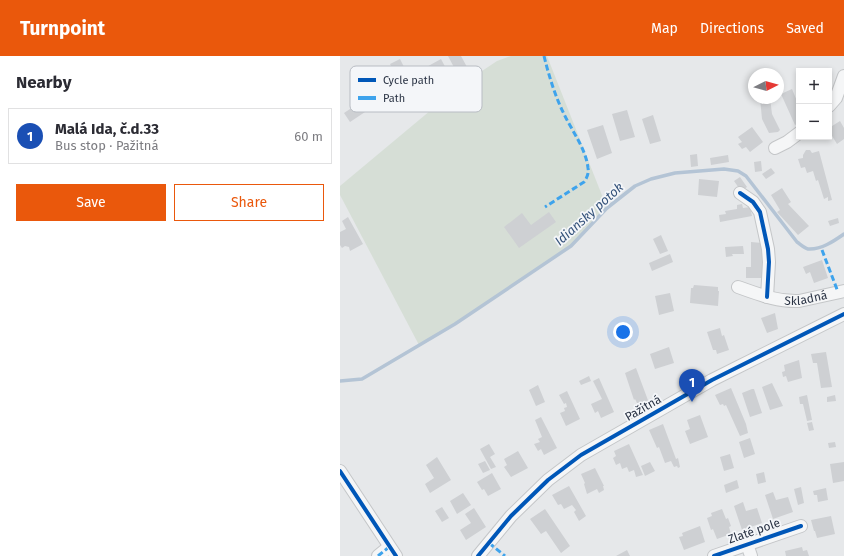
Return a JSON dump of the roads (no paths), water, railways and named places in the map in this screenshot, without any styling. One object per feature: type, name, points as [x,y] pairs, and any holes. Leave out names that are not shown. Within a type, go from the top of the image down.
[{"type":"street","points":[[831,104],[836,98],[844,76]]},
{"type":"street","points":[[775,148],[796,135]]},
{"type":"street","name":"Skladná","points":[[740,193],[753,202],[760,212],[768,249],[769,262],[767,297]]},
{"type":"street","name":"Skladná","points":[[738,287],[767,297],[781,300],[799,301],[844,291]]},
{"type":"street","name":"Pažitná","points":[[478,556],[511,516],[548,480],[581,455],[712,380],[844,314]]},
{"type":"street","points":[[340,471],[392,551],[378,556]]},
{"type":"street","name":"Zlaté pole","points":[[714,556],[801,526]]},
{"type":"street","name":"Zlaté pole","points":[[747,544],[751,556]]},
{"type":"waterway","name":"Idiansky potok","points":[[340,381],[362,379],[455,324],[571,246],[607,208],[635,186],[651,179],[675,173],[724,169],[738,171],[746,176],[797,242],[805,248],[813,249],[822,247],[844,234]]},
{"type":"place","name":"Malá Ida, č.d.33","points":[[692,402]]}]
